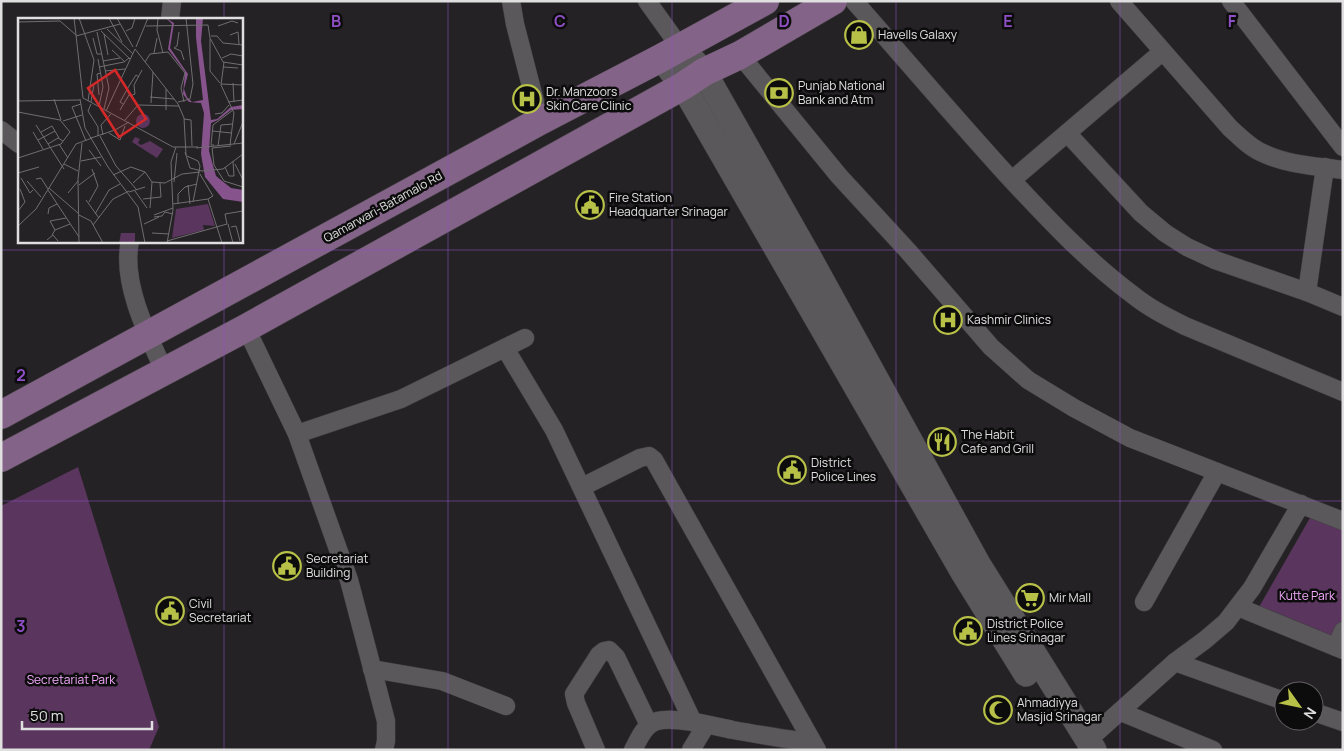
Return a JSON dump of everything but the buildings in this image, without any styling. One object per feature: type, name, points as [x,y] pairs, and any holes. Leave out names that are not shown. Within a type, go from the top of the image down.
[{"type":"main road","name":"Qamarwari-Batamalo Rd","points":[[1,415],[540,121],[765,1]]},
{"type":"main road","points":[[1,458],[246,328],[693,79],[740,55],[833,1]]},
{"type":"main road","points":[[671,52],[693,79],[810,259],[978,564],[1086,747]]},
{"type":"street","points":[[170,18],[172,1]]},
{"type":"street","points":[[511,1],[515,24],[540,121]]},
{"type":"street","points":[[647,1],[671,52]]},
{"type":"street","points":[[854,1],[1047,218],[1105,272],[1140,300],[1185,326],[1343,392]]},
{"type":"street","points":[[1118,1],[1230,128],[1246,143],[1264,154],[1287,161],[1343,170]]},
{"type":"street","points":[[1231,1],[1343,147]]},
{"type":"street","points":[[1012,180],[1162,52]]},
{"type":"street","points":[[740,55],[839,176],[908,250],[992,347],[1028,380],[1074,408],[1130,438],[1343,520]]},
{"type":"street","points":[[1,130],[18,143]]},
{"type":"street","points":[[1068,134],[1142,212],[1165,233],[1187,247],[1216,260],[1307,292],[1343,307]]},
{"type":"street","points":[[1307,292],[1325,168]]},
{"type":"street","points":[[127,243],[130,282],[148,335],[164,370]]},
{"type":"street","points":[[246,328],[297,434],[349,580],[386,721],[384,750]]},
{"type":"street","points":[[297,434],[401,399],[525,338]]},
{"type":"street","points":[[505,348],[554,430],[699,724],[691,750]]},
{"type":"street","points":[[582,487],[640,458],[650,456],[654,460],[815,746]]},
{"type":"street","points":[[1144,602],[1217,472]]},
{"type":"street","points":[[1086,747],[1175,662],[1226,622],[1252,588],[1301,504]]},
{"type":"street","points":[[1238,608],[1340,643]]},
{"type":"street","points":[[596,750],[574,694],[599,655],[604,651],[609,650],[613,653],[649,725]]},
{"type":"street","points":[[1175,662],[1274,697]]},
{"type":"street","points":[[372,669],[442,681],[506,706]]},
{"type":"street","points":[[1121,712],[1213,750]]},
{"type":"street","points":[[1324,715],[1343,722]]},
{"type":"street","points":[[632,750],[642,732],[649,725],[657,721],[666,720],[699,724],[815,746]]},
{"type":"green space","name":"Secretariat Park","points":[[78,467],[159,727],[149,750],[1,750],[1,506]]},
{"type":"green space","name":"Kutte Park","points":[[1315,509],[1343,521],[1343,631],[1336,647],[1255,614]]},
{"type":"place","name":"Havells Galaxy","points":[[859,35]]},
{"type":"place","name":"Punjab National Bank and Atm","points":[[779,93]]},
{"type":"place","name":"Dr. Manzoors Skin Care Clinic","points":[[527,99]]},
{"type":"place","name":"Fire Station Headquarter Srinagar","points":[[590,205]]},
{"type":"place","name":"Kashmir Clinics","points":[[948,320]]},
{"type":"place","name":"The Habit Cafe and Grill","points":[[942,442]]},
{"type":"place","name":"District Police Lines","points":[[792,470]]},
{"type":"place","name":"Secretariat Building","points":[[287,566]]},
{"type":"place","name":"Mir Mall","points":[[1030,598]]},
{"type":"place","name":"Civil Secretariat","points":[[170,611]]},
{"type":"place","name":"District Police Lines Srinagar","points":[[968,631]]},
{"type":"place","name":"Ahmadiyya Masjid Srinagar","points":[[998,710]]}]
